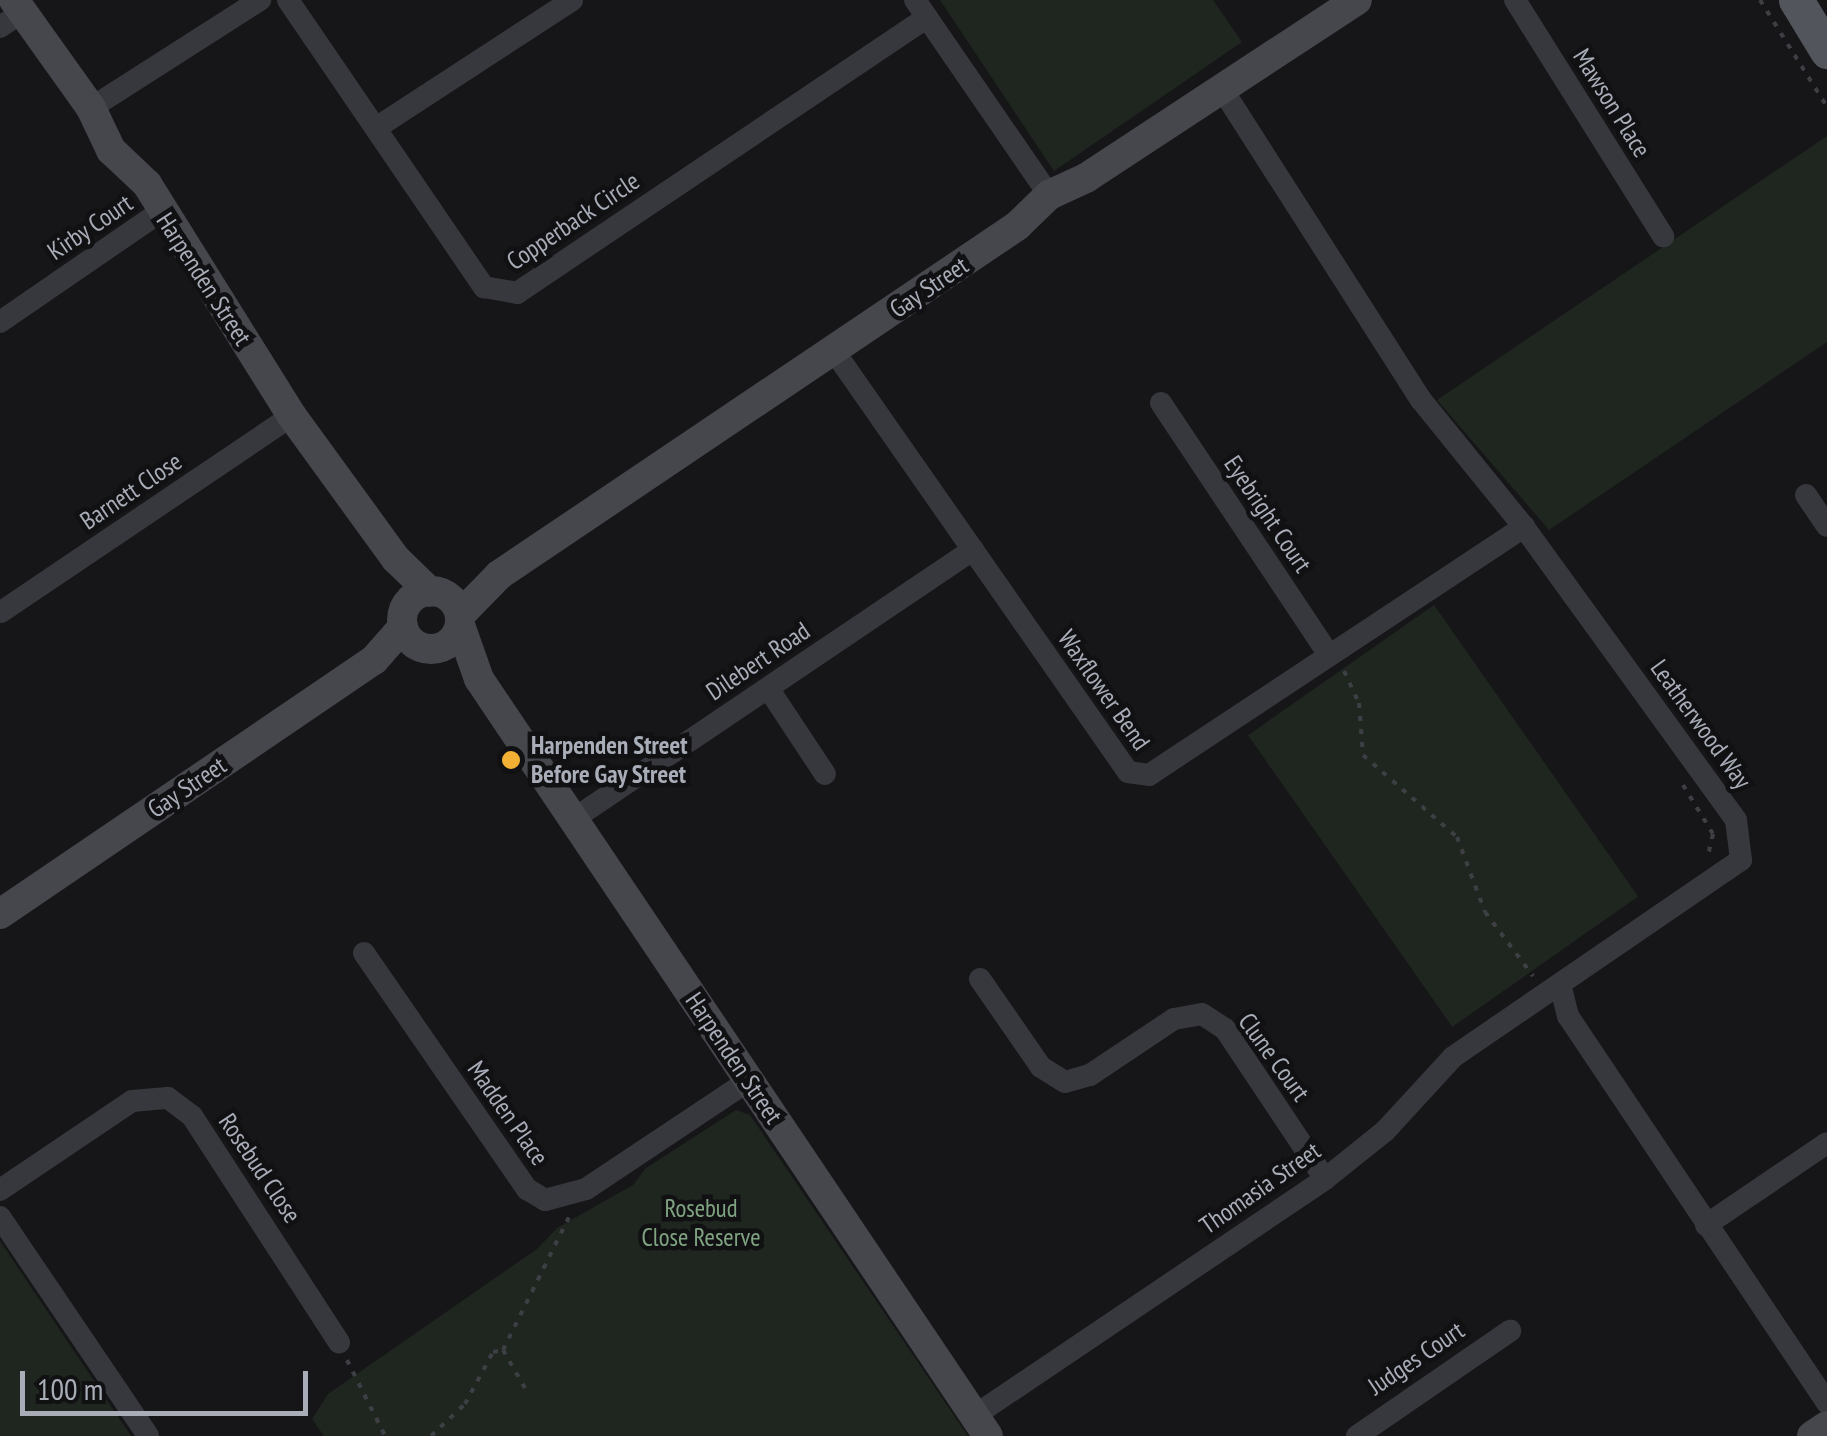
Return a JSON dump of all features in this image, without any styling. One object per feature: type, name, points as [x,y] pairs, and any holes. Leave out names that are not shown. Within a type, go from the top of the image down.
[{"type":"main road","points":[[1796,0],[1827,51]]},
{"type":"street","points":[[91,108],[260,0]]},
{"type":"street","name":"Copperback Circle","points":[[288,0],[484,287],[517,293],[921,9],[1049,195]]},
{"type":"street","points":[[376,128],[572,0]]},
{"type":"street","name":"Gay Street","points":[[0,914],[374,660],[423,618],[499,574],[834,352],[1017,226],[1049,195],[1224,90],[1356,0]]},
{"type":"street","name":"Mawson Place","points":[[1515,0],[1663,236]]},
{"type":"street","name":"Harpenden Street","points":[[12,13],[91,108],[111,150],[147,184],[160,212],[292,416],[396,559],[423,618],[479,680],[575,818],[981,1426]]},
{"type":"street","name":"Leatherwood Way","points":[[1224,90],[1421,400],[1524,528],[1736,820],[1741,860],[1554,992]]},
{"type":"street","name":"Kirby Court","points":[[0,322],[160,212]]},
{"type":"street","name":"Waxflower Bend","points":[[834,352],[1128,772],[1149,776],[1524,528]]},
{"type":"street","name":"Eyebright Court","points":[[1160,404],[1329,654]]},
{"type":"street","name":"Barnett Close","points":[[1,612],[292,416]]},
{"type":"street","points":[[1806,495],[1827,526]]},
{"type":"street","name":"Dilebert Road","points":[[575,818],[973,550]]},
{"type":"street","name":"Gay Street","points":[[460,620],[499,574]]},
{"type":"street","points":[[423,618],[451,642],[460,620]]},
{"type":"street","name":"Harpenden Street","points":[[423,618],[460,620],[479,680]]},
{"type":"street","points":[[768,688],[825,774]]},
{"type":"street","name":"Madden Place","points":[[364,954],[527,1189],[545,1200],[566,1198]]},
{"type":"street","name":"Clune Court","points":[[980,979],[1041,1067],[1065,1082],[1090,1074],[1174,1019],[1202,1014],[1225,1029],[1325,1179]]},
{"type":"street","points":[[1554,992],[1827,1403]]},
{"type":"street","name":"Thomasia Street","points":[[981,1426],[1325,1179],[1385,1131],[1453,1057],[1554,992]]},
{"type":"street","points":[[566,1198],[748,1080]]},
{"type":"street","name":"Rosebud Close","points":[[0,1190],[132,1101],[168,1098],[192,1116],[339,1342]]},
{"type":"street","points":[[1706,1225],[1827,1143]]},
{"type":"street","points":[[0,1217],[148,1436]]},
{"type":"street","name":"Judges Court","points":[[1357,1436],[1510,1332]]},
{"type":"street","points":[[1812,1436],[1827,1426]]},
{"type":"path","points":[[1760,0],[1827,107]]},
{"type":"path","points":[[1329,654],[1352,681],[1363,755],[1457,837],[1485,912],[1554,992]]},
{"type":"path","points":[[1676,775],[1713,834],[1710,854],[1695,866]]},
{"type":"path","points":[[431,1436],[465,1404],[494,1352],[502,1350],[565,1228],[571,1212],[566,1198]]},
{"type":"path","points":[[339,1342],[385,1436]]},
{"type":"path","points":[[502,1350],[529,1395]]},
{"type":"green space","points":[[940,0],[1213,0],[1242,42],[1054,171]]},
{"type":"green space","points":[[1827,136],[1827,342],[1549,530],[1437,400]]},
{"type":"green space","points":[[1434,605],[1638,897],[1452,1027],[1248,735]]},
{"type":"green space","name":"Rosebud Close Reserve","points":[[736,1110],[750,1115],[968,1436],[324,1436],[312,1419],[328,1394],[537,1249],[557,1228],[633,1185],[646,1168]]},
{"type":"green space","points":[[0,1241],[131,1436],[0,1436]]},
{"type":"place","name":"Harpenden Street Before Gay Street","points":[[511,760]]}]
